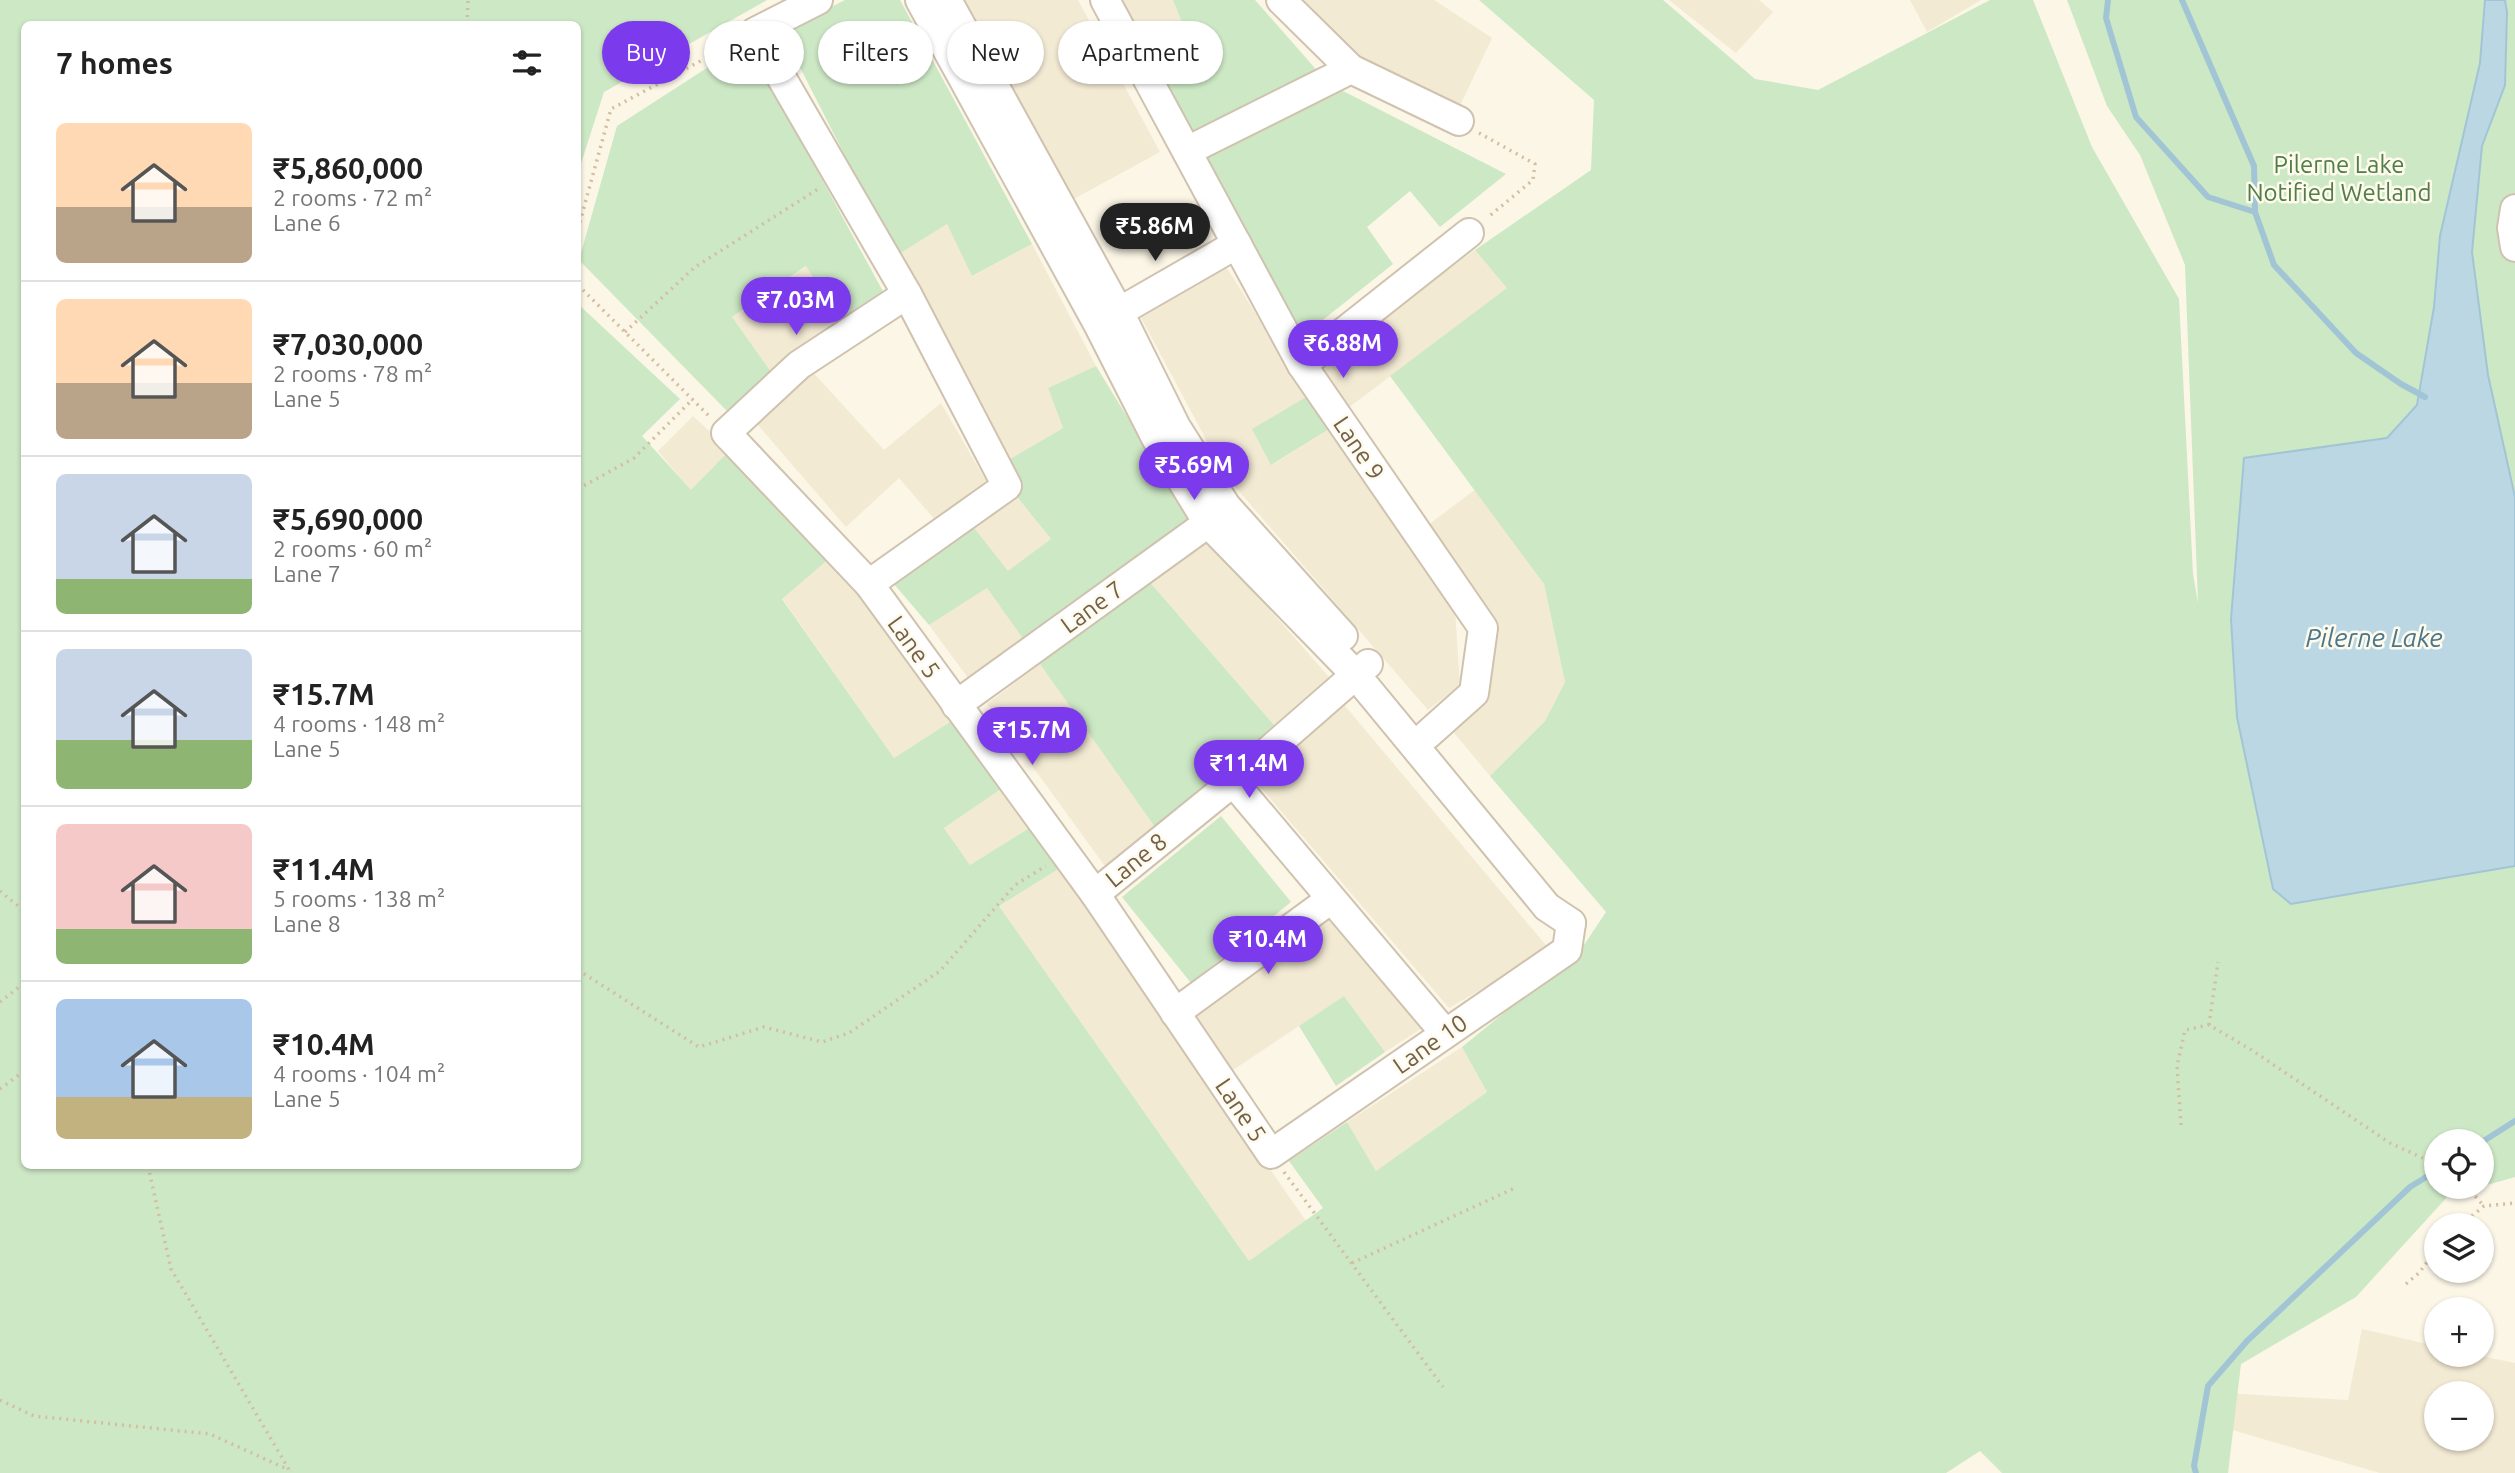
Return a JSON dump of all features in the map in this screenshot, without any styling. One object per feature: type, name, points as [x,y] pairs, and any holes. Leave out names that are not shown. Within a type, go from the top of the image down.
[{"type":"street","points":[[777,21],[818,0]]},
{"type":"street","points":[[920,0],[1108,318],[1176,426],[1217,514],[1427,735],[1559,895],[1571,923]]},
{"type":"street","points":[[947,0],[1108,318]]},
{"type":"street","name":"Lane 9","points":[[1105,0],[1302,365],[1483,628],[1474,693],[1427,735]]},
{"type":"street","points":[[1281,0],[1351,69],[1459,121]]},
{"type":"street","points":[[1187,151],[1351,69]]},
{"type":"street","points":[[785,84],[907,294],[1007,486],[869,584]]},
{"type":"street","points":[[2515,209],[2512,229],[2515,247]]},
{"type":"street","points":[[1302,365],[1469,233]]},
{"type":"street","points":[[1108,318],[1237,244]]},
{"type":"street","points":[[726,433],[799,365],[907,294]]},
{"type":"street","name":"Lane 5","points":[[726,433],[869,584],[1095,894],[1271,1154]]},
{"type":"street","name":"Lane 7","points":[[956,705],[1217,514]]},
{"type":"street","points":[[1362,669],[1547,907],[1571,923]]},
{"type":"street","name":"Lane 8","points":[[1095,894],[1233,782],[1362,669]]},
{"type":"street","points":[[1233,782],[1445,1033]]},
{"type":"street","points":[[1175,1013],[1331,899]]},
{"type":"street","name":"Lane 10","points":[[1271,1154],[1567,950],[1571,923]]},
{"type":"path","points":[[467,21],[468,0]]},
{"type":"path","points":[[581,218],[611,110],[704,60]]},
{"type":"path","points":[[1459,121],[1535,164],[1533,180],[1469,233]]},
{"type":"path","points":[[625,332],[695,267],[838,177]]},
{"type":"path","points":[[581,288],[726,433]]},
{"type":"path","points":[[581,487],[634,458],[693,399]]},
{"type":"path","points":[[581,972],[699,1047],[764,1027],[822,1042],[849,1033],[940,971],[1015,885],[1065,854]]},
{"type":"path","points":[[0,891],[21,908]]},
{"type":"path","points":[[2209,1026],[2218,962]]},
{"type":"path","points":[[0,1002],[21,985]]},
{"type":"path","points":[[2180,1125],[2177,1066],[2185,1030],[2209,1026],[2250,1049],[2390,1143],[2424,1159]]},
{"type":"path","points":[[0,1090],[21,1073]]},
{"type":"path","points":[[1271,1154],[1443,1387]]},
{"type":"path","points":[[149,1169],[171,1269],[290,1471]]},
{"type":"path","points":[[1352,1263],[1517,1187]]},
{"type":"path","points":[[2478,1199],[2484,1206]]},
{"type":"path","points":[[2476,1213],[2484,1206],[2515,1203]]},
{"type":"path","points":[[2406,1284],[2424,1266]]},
{"type":"path","points":[[0,1401],[34,1416],[210,1434],[290,1471]]},
{"type":"shaded area","points":[[961,0],[1078,0],[1089,21],[1058,21],[1058,84],[1123,84],[1160,152],[1070,201],[1007,84],[1044,84],[1044,21],[972,21]]},
{"type":"shaded area","points":[[1119,0],[1173,0],[1181,21],[1131,21]]},
{"type":"shaded area","points":[[1297,0],[1434,0],[1492,38],[1457,112],[1350,51]]},
{"type":"shaded area","points":[[1669,0],[1759,0],[1773,12],[1736,53]]},
{"type":"shaded area","points":[[1910,0],[1981,0],[1927,32]]},
{"type":"shaded area","points":[[947,224],[973,276],[1032,244],[1096,366],[1048,388],[1063,428],[1005,462],[896,256]]},
{"type":"shaded area","points":[[1475,250],[1508,288],[1348,408],[1320,363]]},
{"type":"shaded area","points":[[1225,265],[1308,396],[1272,465],[1329,429],[1455,610],[1460,685],[1428,710],[1225,475],[1139,314]]},
{"type":"shaded area","points":[[807,266],[843,324],[771,372],[731,318]]},
{"type":"shaded area","points":[[810,369],[884,450],[941,403],[986,481],[936,521],[899,478],[846,527],[757,424]]},
{"type":"shaded area","points":[[693,416],[730,450],[691,491],[658,451]]},
{"type":"shaded area","points":[[1476,489],[1544,584],[1565,682],[1545,721],[1490,776],[1450,728],[1490,626],[1428,525]]},
{"type":"shaded area","points":[[1014,493],[1051,539],[1008,572],[971,524]]},
{"type":"shaded area","points":[[1206,537],[1329,677],[1274,725],[1148,580]]},
{"type":"shaded area","points":[[831,557],[953,720],[894,758],[782,598]]},
{"type":"shaded area","points":[[987,588],[1026,643],[971,682],[929,625]]},
{"type":"shaded area","points":[[1040,664],[1157,830],[1107,869],[987,704]]},
{"type":"shaded area","points":[[1341,701],[1550,950],[1449,1008],[1251,776]]},
{"type":"shaded area","points":[[1004,787],[1031,827],[970,865],[944,828]]},
{"type":"shaded area","points":[[1060,868],[1306,1221],[1249,1261],[999,906]]},
{"type":"shaded area","points":[[1329,919],[1424,1027],[1385,1052],[1344,996],[1230,1072],[1194,1018]]},
{"type":"shaded area","points":[[1462,1047],[1487,1092],[1376,1171],[1347,1122]]},
{"type":"shaded area","points":[[2362,1329],[2424,1343],[2424,1367],[2494,1367],[2494,1359],[2515,1363],[2515,1473],[2380,1473],[2222,1427],[2223,1393],[2348,1400]]},
{"type":"green space","name":"Pilerne Lake Notified Wetland","points":[[0,0],[767,0],[730,21],[704,21],[704,36],[690,43],[690,21],[602,21],[602,84],[618,84],[604,92],[581,164],[581,21],[21,21],[21,1169],[581,1169],[581,307],[680,399],[642,436],[691,490],[730,450],[831,557],[782,599],[894,758],[953,720],[1004,787],[944,828],[970,865],[1031,827],[1060,868],[999,906],[1249,1261],[1323,1208],[1289,1161],[1347,1122],[1376,1171],[1487,1092],[1462,1047],[1580,951],[1606,912],[1490,776],[1545,721],[1565,682],[1544,584],[1390,376],[1507,288],[1475,250],[1591,170],[1594,100],[1479,0],[1663,0],[1755,79],[1818,90],[1990,0],[2033,0],[2092,147],[2179,299],[2193,574],[2198,603],[2185,265],[2140,155],[2107,106],[2067,0],[2515,0],[2515,1177],[2494,1183],[2494,1129],[2424,1129],[2424,1199],[2445,1199],[2433,1213],[2424,1213],[2424,1222],[2356,1297],[2241,1364],[2228,1473],[2002,1473],[1980,1451],[1946,1473],[0,1473]]},
{"type":"green space","points":[[845,0],[900,0],[911,21],[818,21],[818,84],[933,84],[933,61],[1032,244],[972,276],[947,224],[896,256],[804,75],[804,21]]},
{"type":"green space","points":[[1173,0],[1255,0],[1321,75],[1192,141],[1164,84],[1223,84],[1223,21],[1181,21]]},
{"type":"green space","points":[[704,70],[704,84],[770,84],[885,295],[843,324],[806,266],[732,317],[771,372],[728,412],[581,262],[581,253],[617,126],[682,84],[690,84],[690,79]]},
{"type":"green space","points":[[1339,89],[1506,174],[1440,227],[1410,191],[1367,227],[1393,264],[1304,335],[1202,158]]},
{"type":"green space","points":[[1096,366],[1189,518],[1026,643],[987,588],[929,625],[894,584],[971,524],[1008,571],[1051,539],[1014,493],[1005,462],[1063,428],[1048,388]]},
{"type":"green space","points":[[1308,396],[1329,429],[1271,465],[1252,429]]},
{"type":"green space","points":[[1148,580],[1274,725],[1157,830],[1040,664]]},
{"type":"green space","points":[[1221,816],[1291,902],[1191,983],[1122,897]]},
{"type":"green space","points":[[1344,996],[1385,1052],[1336,1086],[1299,1026]]},
{"type":"water","name":"Pilerne Lake","points":[[2485,0],[2505,0],[2505,85],[2482,146],[2472,252],[2488,375],[2515,497],[2515,866],[2291,904],[2273,889],[2237,717],[2231,619],[2244,458],[2387,438],[2417,405],[2434,307],[2440,236],[2480,63]]},
{"type":"waterway","points":[[2108,0],[2106,18],[2136,117],[2208,197],[2255,212],[2274,265],[2356,353],[2425,397]]},
{"type":"waterway","points":[[2182,0],[2254,166],[2255,212]]},
{"type":"waterway","points":[[2494,1134],[2515,1121]]},
{"type":"waterway","points":[[2196,1473],[2194,1466],[2208,1386],[2247,1341],[2410,1187],[2424,1178]]}]
